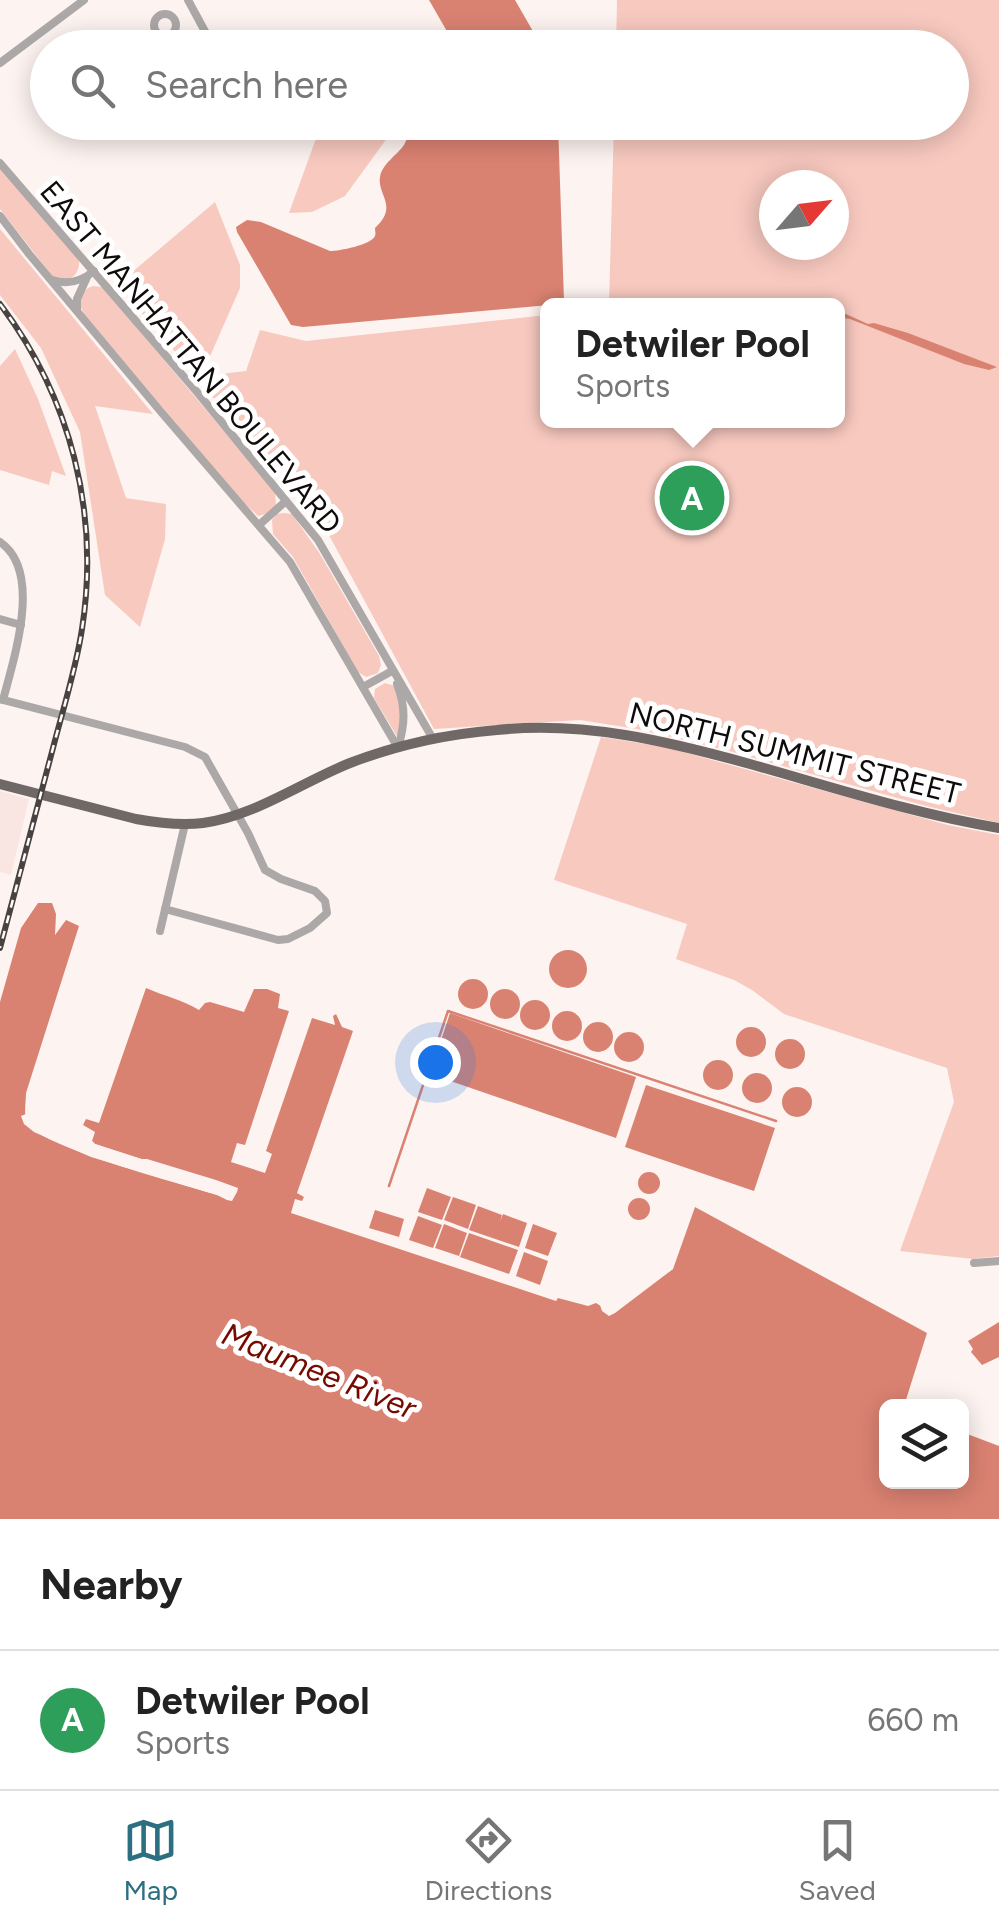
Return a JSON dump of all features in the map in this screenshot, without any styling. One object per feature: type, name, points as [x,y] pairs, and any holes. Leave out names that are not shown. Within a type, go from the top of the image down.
[{"type":"main road","name":"NORTH SUMMIT STREET","points":[[0,784],[136,819],[208,822],[237,814],[344,765],[433,739],[523,728],[576,728],[622,733],[712,753],[932,814],[999,828]]},
{"type":"street","points":[[44,30],[84,0]]},
{"type":"street","points":[[174,19],[190,4],[204,30]]},
{"type":"street","points":[[0,63],[30,40]]},
{"type":"street","name":"EAST MANHATTAN BOULEVARD","points":[[0,163],[318,540],[433,739]]},
{"type":"street","name":"EAST MANHATTAN BOULEVARD","points":[[0,216],[294,568],[398,748]]},
{"type":"street","points":[[50,279],[62,283],[90,274]]},
{"type":"street","points":[[77,311],[76,299],[90,274]]},
{"type":"street","points":[[259,525],[286,501]]},
{"type":"street","points":[[0,542],[10,548],[17,561],[22,625],[2,699],[195,750],[205,757],[265,870],[320,895],[328,913],[310,928],[278,940],[166,909]]},
{"type":"street","points":[[0,619],[22,625]]},
{"type":"street","points":[[363,688],[392,671],[404,708],[398,748]]},
{"type":"street","points":[[160,931],[185,824]]},
{"type":"street","points":[[974,1263],[999,1261]]},
{"type":"shaded area","points":[[617,0],[999,0],[999,823],[637,729],[580,720],[434,729],[330,537],[196,377],[246,371],[260,330],[306,341],[540,316],[540,428],[845,428],[845,298],[609,298],[614,140],[969,140],[969,30],[616,30]]},
{"type":"shaded area","points":[[315,140],[386,140],[345,196],[312,212],[289,213]]},
{"type":"shaded area","points":[[0,168],[79,258],[78,270],[72,277],[63,280],[52,276],[0,209]]},
{"type":"shaded area","points":[[215,202],[240,265],[240,288],[207,363],[192,371],[117,285]]},
{"type":"shaded area","points":[[0,229],[153,414],[95,406],[126,498],[166,504],[165,539],[140,627],[105,595],[80,432],[41,348],[0,295]]},
{"type":"shaded area","points":[[93,286],[107,292],[275,492],[276,505],[266,514],[258,516],[239,498],[84,314],[81,297]]},
{"type":"shaded area","points":[[15,349],[66,476],[52,471],[49,485],[0,470],[0,366]]},
{"type":"shaded area","points":[[284,513],[292,514],[320,554],[379,656],[378,673],[366,677],[358,672],[293,557],[273,534],[272,520]]},
{"type":"shaded area","points":[[385,683],[395,686],[402,708],[398,738],[374,698],[375,689]]},
{"type":"shaded area","points":[[601,737],[665,747],[948,825],[999,835],[999,1256],[973,1259],[900,1251],[954,1102],[947,1068],[784,1014],[734,980],[676,959],[687,924],[554,880]]},
{"type":"shaded area","points":[[0,791],[29,799],[11,875],[0,872]]},
{"type":"water","points":[[429,0],[515,0],[532,30],[446,30]]},
{"type":"water","points":[[406,140],[559,140],[564,298],[540,298],[540,306],[291,325],[236,227],[247,220],[261,222],[330,251],[368,242],[375,236],[375,228],[385,213],[381,172]]},
{"type":"water","points":[[845,314],[997,367],[989,370],[964,364],[845,318]]},
{"type":"water","points":[[695,472],[715,480],[697,524],[677,516],[668,517],[666,500],[685,497]]},
{"type":"water","name":"Maumee River","points":[[38,903],[52,903],[55,935],[66,920],[79,926],[26,1093],[26,1121],[39,1134],[89,1155],[231,1199],[235,1189],[95,1144],[95,1132],[83,1125],[86,1119],[99,1123],[146,988],[199,1010],[210,1002],[244,1012],[254,989],[280,994],[278,1008],[289,1011],[245,1145],[237,1143],[231,1162],[265,1173],[272,1154],[266,1151],[312,1018],[335,1025],[336,1014],[342,1027],[353,1031],[297,1193],[304,1197],[302,1201],[295,1199],[291,1213],[556,1301],[558,1298],[588,1306],[596,1303],[610,1312],[673,1269],[695,1207],[927,1333],[906,1399],[879,1399],[879,1489],[969,1489],[969,1435],[999,1446],[999,1519],[0,1519],[0,1002],[21,928]]},
{"type":"water","points":[[568,950],[582,955],[587,969],[582,983],[568,988],[554,983],[549,969],[554,955]]},
{"type":"water","points":[[473,979],[484,983],[488,994],[484,1005],[473,1009],[462,1005],[458,994],[462,983]]},
{"type":"water","points":[[505,989],[516,993],[520,1004],[516,1015],[505,1019],[494,1015],[490,1004],[494,993]]},
{"type":"water","points":[[535,1000],[546,1004],[550,1015],[546,1026],[535,1030],[524,1026],[520,1015],[524,1004]]},
{"type":"water","points":[[567,1011],[578,1015],[582,1026],[578,1037],[567,1041],[556,1037],[552,1026],[556,1015]]},
{"type":"water","points":[[450,1013],[636,1077],[616,1138],[430,1074]]},
{"type":"water","points":[[598,1022],[609,1026],[613,1037],[609,1048],[598,1052],[587,1048],[583,1037],[587,1026]]},
{"type":"water","points":[[751,1027],[762,1031],[766,1042],[762,1053],[751,1057],[740,1053],[736,1042],[740,1031]]},
{"type":"water","points":[[629,1032],[640,1036],[644,1047],[640,1058],[629,1062],[618,1058],[614,1047],[618,1036]]},
{"type":"water","points":[[790,1039],[801,1043],[805,1054],[801,1065],[790,1069],[779,1065],[775,1054],[779,1043]]},
{"type":"water","points":[[718,1060],[729,1064],[733,1075],[729,1086],[718,1090],[707,1086],[703,1075],[707,1064]]},
{"type":"water","points":[[757,1073],[768,1077],[772,1088],[768,1099],[757,1103],[746,1099],[742,1088],[746,1077]]},
{"type":"water","points":[[646,1085],[775,1128],[754,1191],[625,1147]]},
{"type":"water","points":[[797,1087],[808,1091],[812,1102],[808,1113],[797,1117],[786,1113],[782,1102],[786,1091]]},
{"type":"water","points":[[645,1172],[653,1172],[660,1183],[653,1194],[645,1194],[638,1187],[638,1179]]},
{"type":"water","points":[[427,1188],[451,1197],[442,1220],[418,1212]]},
{"type":"water","points":[[453,1197],[476,1205],[468,1229],[444,1220]]},
{"type":"water","points":[[635,1198],[643,1198],[650,1209],[643,1220],[635,1220],[628,1213],[628,1205]]},
{"type":"water","points":[[478,1206],[502,1215],[500,1222],[503,1214],[527,1223],[519,1247],[469,1230]]},
{"type":"water","points":[[375,1210],[404,1219],[399,1237],[369,1228]]},
{"type":"water","points":[[418,1216],[442,1225],[433,1248],[409,1240]]},
{"type":"water","points":[[444,1224],[467,1233],[459,1256],[435,1248]]},
{"type":"water","points":[[533,1224],[557,1233],[548,1256],[525,1248]]},
{"type":"water","points":[[469,1233],[518,1250],[509,1274],[460,1257]]},
{"type":"water","points":[[524,1252],[548,1261],[540,1285],[516,1276]]},
{"type":"water","points":[[999,1322],[999,1357],[982,1365],[968,1341]]},
{"type":"pier","points":[[26,1114],[37,1129],[81,1150],[231,1195],[231,1189],[97,1146],[92,1141],[216,1180],[238,1188],[237,1192],[232,1201],[227,1200],[91,1157],[34,1132],[24,1124],[21,1116]]},
{"type":"pier","points":[[667,1267],[673,1269],[615,1313],[609,1316],[602,1311],[600,1305],[611,1308]]},
{"type":"waterway","points":[[389,1186],[448,1011],[776,1121]]},
{"type":"railway","points":[[0,304],[25,340],[62,418],[83,500],[87,542],[87,586],[76,659],[0,948]]},
{"type":"place","name":"Detwiler Pool","points":[[692,498]]}]
